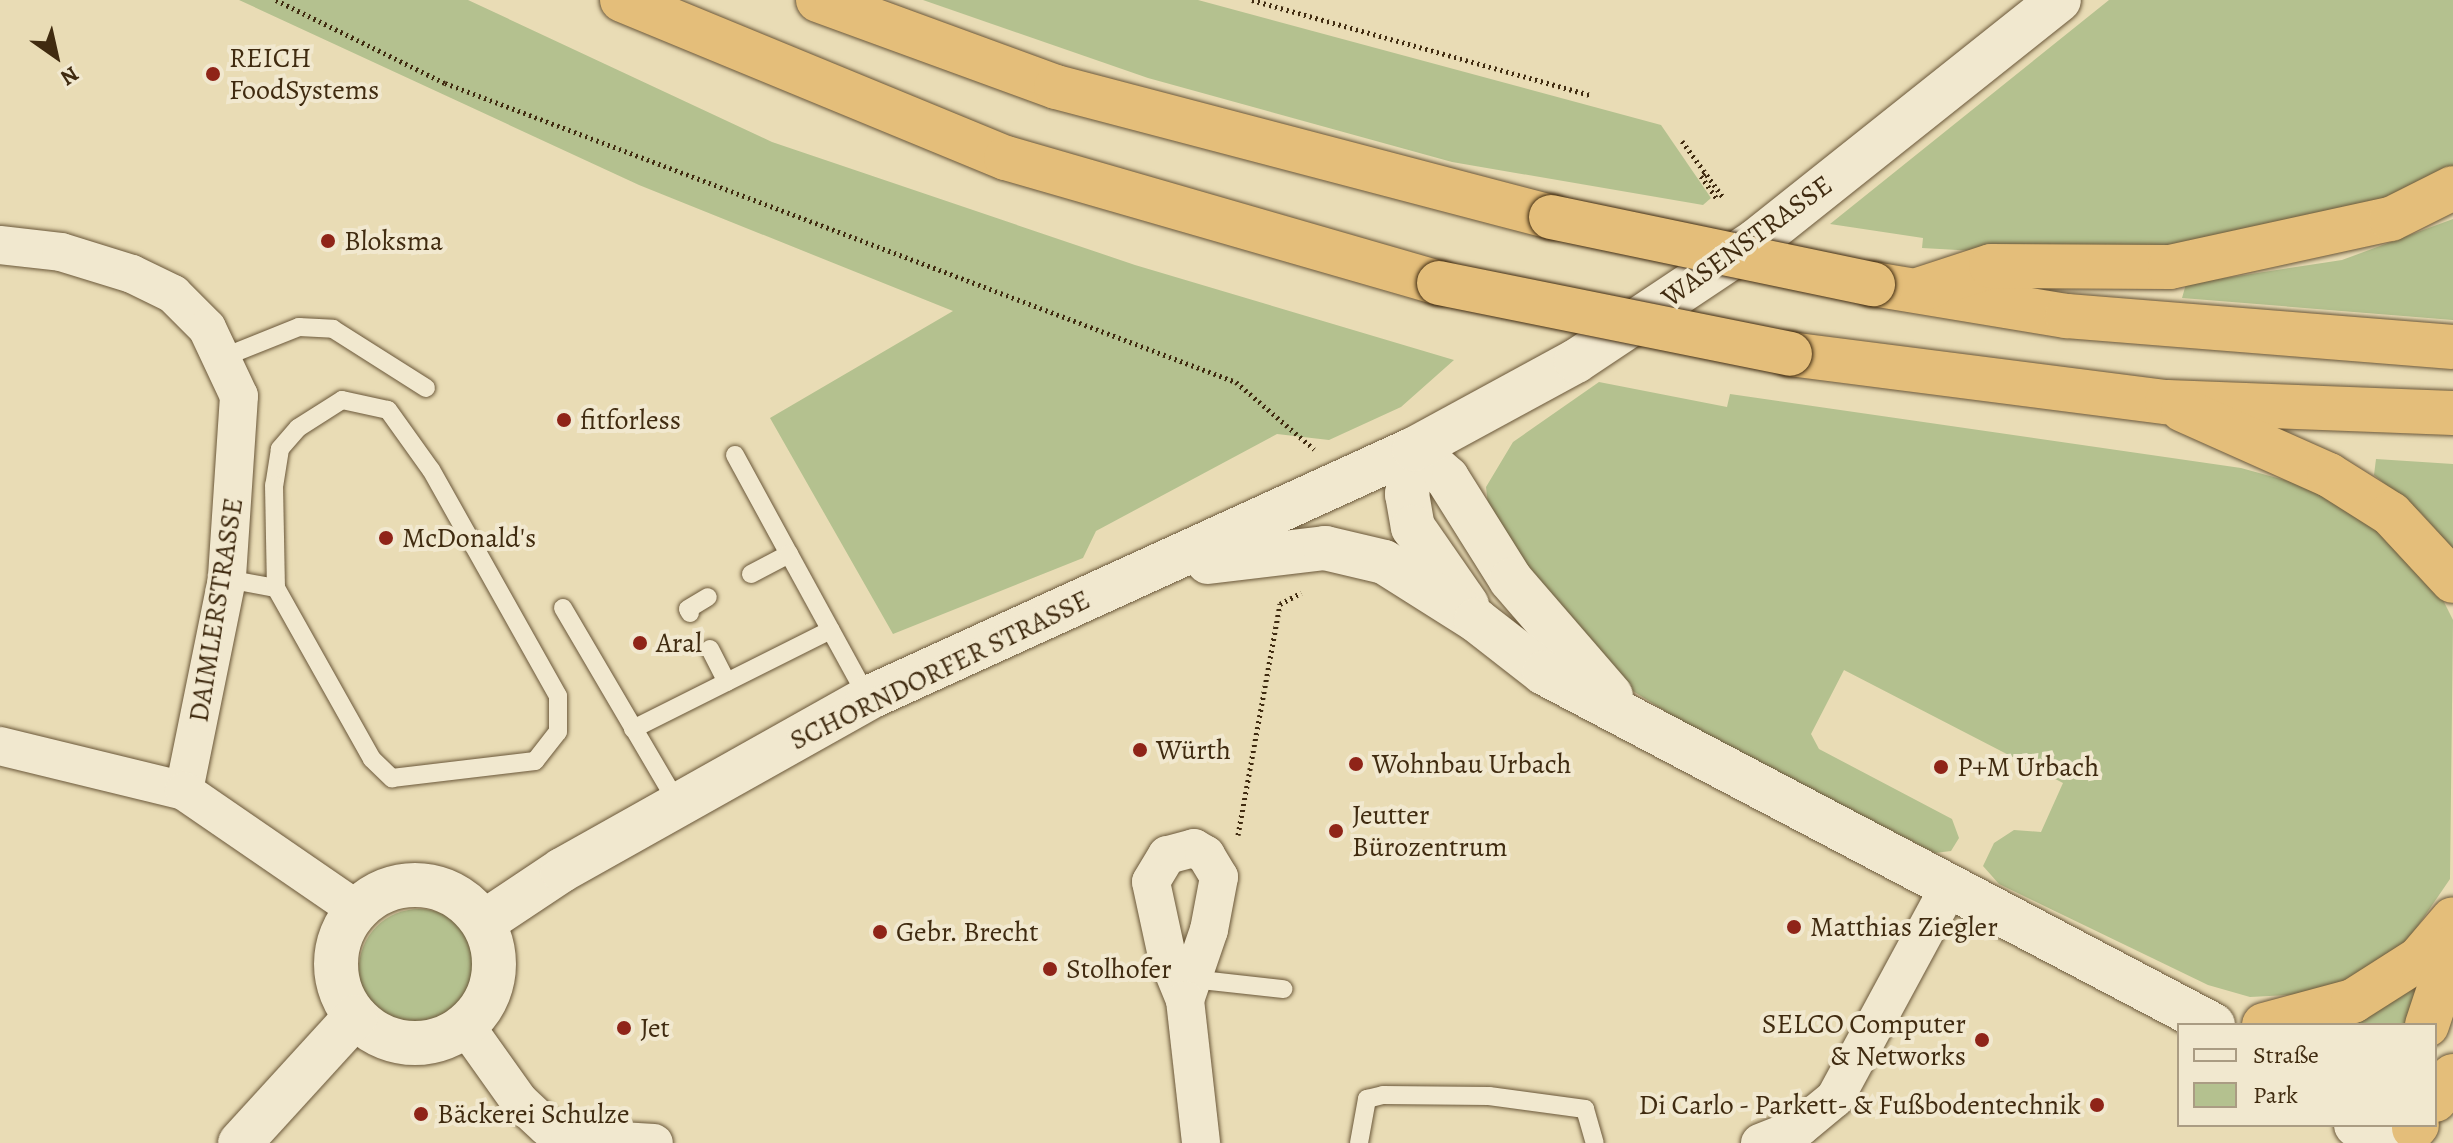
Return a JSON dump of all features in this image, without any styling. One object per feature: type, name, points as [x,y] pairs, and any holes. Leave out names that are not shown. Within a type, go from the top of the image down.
[{"type":"highway","points":[[622,0],[1006,158],[1439,283],[1790,354],[2167,402],[2453,413]]},
{"type":"highway","points":[[818,0],[1056,87],[1551,217],[1894,287],[2067,316],[2453,347]]},
{"type":"highway","points":[[1894,287],[1991,266],[2170,267],[2391,219],[2453,188]]},
{"type":"highway","points":[[2167,402],[2329,475],[2391,514],[2453,581]]},
{"type":"highway","points":[[2271,1023],[2353,1001],[2419,959],[2453,919]]},
{"type":"highway","points":[[2428,1023],[2453,947]]},
{"type":"highway","points":[[2437,1097],[2453,1076]]},
{"type":"street","name":"WASENSTRASSE","points":[[1414,449],[1576,361],[1756,241],[2059,0]]},
{"type":"street","name":"DAIMLERSTRASSE","points":[[0,245],[61,252],[132,274],[173,294],[207,328],[224,357],[239,396],[227,579],[184,791]]},
{"type":"street","name":"SCHORNDORFER STRASSE","points":[[484,922],[562,870],[868,698],[1414,449]]},
{"type":"street","points":[[1414,449],[1407,494],[1413,527],[1476,620]]},
{"type":"street","points":[[1414,449],[1447,478],[1511,580],[1565,648],[1640,725]]},
{"type":"street","points":[[1136,578],[1244,554],[1325,548],[1384,562],[1476,620],[1544,673],[2209,1023]]},
{"type":"street","points":[[0,746],[184,791],[357,910]]},
{"type":"street","points":[[420,885],[463,900],[484,922],[496,967],[490,993],[465,1025],[449,1037],[416,1045],[382,1038],[355,1017],[339,987],[336,952],[357,910],[397,887],[420,885]]},
{"type":"street","points":[[1760,1143],[1800,1127],[1835,1098],[1949,887]]},
{"type":"street","points":[[1188,989],[1201,1143]]},
{"type":"street","points":[[240,1143],[355,1017]]},
{"type":"street","points":[[465,1025],[519,1101],[547,1127],[569,1141],[654,1143]]},
{"type":"street","points":[[2360,1127],[2369,1132],[2399,1127]]},
{"type":"lane","points":[[224,357],[299,327],[333,329],[426,388]]},
{"type":"lane","points":[[342,400],[388,410],[431,470],[558,696],[558,732],[535,761],[392,778],[372,759],[276,588],[274,485],[280,449],[298,428],[342,400]]},
{"type":"lane","points":[[735,455],[868,698]]},
{"type":"lane","points":[[751,574],[789,554]]},
{"type":"lane","points":[[227,579],[276,588]]},
{"type":"lane","points":[[690,613],[688,609],[708,597]]},
{"type":"lane","points":[[563,608],[678,804]]},
{"type":"lane","points":[[633,729],[831,630]]},
{"type":"lane","points":[[710,649],[727,682]]},
{"type":"lane","points":[[1188,989],[1283,989]]},
{"type":"lane","points":[[1359,1143],[1367,1099],[1489,1096],[1585,1109],[1595,1143]]},
{"type":"path","points":[[276,0],[445,83],[1236,382],[1317,452]]},
{"type":"path","points":[[1252,0],[1591,95]]},
{"type":"path","points":[[1682,141],[1720,198]]},
{"type":"path","points":[[1236,845],[1280,604],[1310,589]]},
{"type":"green space","points":[[239,0],[468,0],[772,142],[1135,265],[1454,360],[1401,407],[1329,440],[1277,434],[1096,531],[1083,558],[893,634],[770,418],[953,311],[639,185]]},
{"type":"green space","points":[[923,0],[1198,0],[1661,125],[1711,198],[1703,205],[1452,162],[1148,78]]},
{"type":"green space","points":[[2109,0],[2453,0],[2453,177],[2311,230],[2067,256],[1922,248],[1923,238],[1830,224]]},
{"type":"green space","points":[[2453,219],[2453,320],[2182,298],[2186,284],[2342,260]]},
{"type":"green space","points":[[1599,382],[1727,407],[1730,394],[2241,468],[2303,485],[2370,521],[2436,586],[2453,620],[2450,879],[2409,939],[2362,976],[2307,994],[2250,997],[2208,985],[1999,884],[1983,866],[1994,843],[2014,830],[2041,832],[2063,783],[1844,670],[1811,734],[1819,749],[1952,819],[1959,838],[1951,851],[1935,853],[1698,732],[1614,679],[1491,531],[1486,487],[1513,442]]},
{"type":"green space","points":[[2376,459],[2453,464],[2453,549],[2421,513],[2374,475]]},
{"type":"green space","points":[[419,909],[442,914],[461,927],[474,946],[479,969],[474,992],[461,1011],[442,1024],[419,1029],[396,1024],[377,1011],[364,992],[359,969],[364,946],[377,927],[396,914]]},
{"type":"green space","points":[[2421,974],[2412,1023],[2335,1023]]},
{"type":"place","name":"REICH FoodSystems","points":[[213,74]]},
{"type":"place","name":"Bloksma","points":[[328,241]]},
{"type":"place","name":"fitforless","points":[[564,420]]},
{"type":"place","name":"McDonald's","points":[[386,538]]},
{"type":"place","name":"Aral","points":[[640,643]]},
{"type":"place","name":"Würth","points":[[1140,750]]},
{"type":"place","name":"Wohnbau Urbach","points":[[1356,764]]},
{"type":"place","name":"P+M Urbach","points":[[1941,767]]},
{"type":"place","name":"Jeutter Bürozentrum","points":[[1336,831]]},
{"type":"place","name":"Matthias Ziegler","points":[[1794,927]]},
{"type":"place","name":"Gebr. Brecht","points":[[880,932]]},
{"type":"place","name":"Stolhofer","points":[[1050,969]]},
{"type":"place","name":"Jet","points":[[624,1028]]},
{"type":"place","name":"SELCO Computer & Networks","points":[[1982,1040]]},
{"type":"place","name":"Di Carlo - Parkett- & Fußbodentechnik","points":[[2097,1105]]},
{"type":"place","name":"Bäckerei Schulze","points":[[421,1114]]}]
